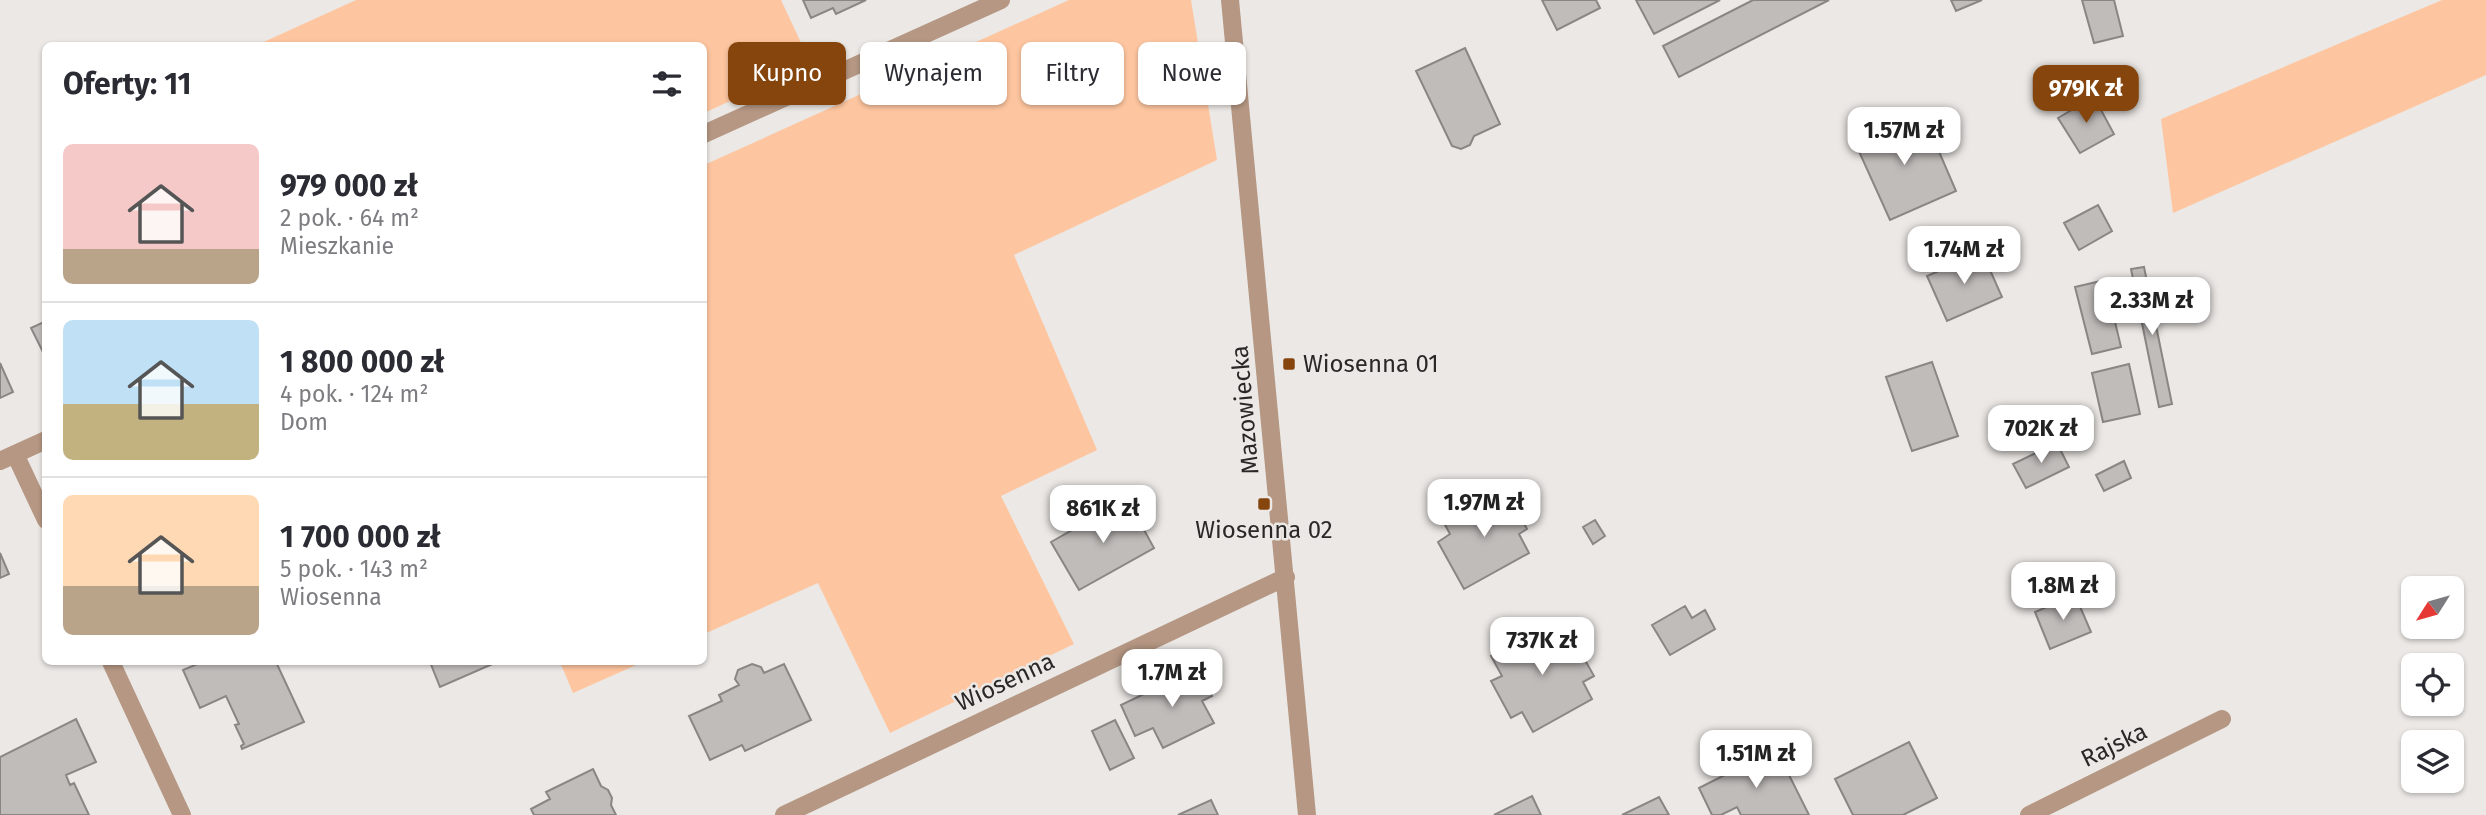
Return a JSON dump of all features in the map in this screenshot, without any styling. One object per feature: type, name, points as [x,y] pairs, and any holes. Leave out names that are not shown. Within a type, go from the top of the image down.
[{"type":"street","points":[[707,133],[1002,0]]},
{"type":"street","name":"Mazowiecka","points":[[1230,0],[1307,815]]},
{"type":"street","points":[[42,441],[7,457],[42,514]]},
{"type":"street","name":"Wiosenna","points":[[784,815],[1286,577]]},
{"type":"street","points":[[112,665],[182,815]]},
{"type":"street","name":"Rajska","points":[[2028,815],[2222,719]]},
{"type":"shaded area","points":[[356,0],[781,0],[801,42],[728,42],[728,102],[707,112],[707,42],[264,42]]},
{"type":"shaded area","points":[[1069,0],[1191,0],[1198,42],[1138,42],[1138,105],[1208,105],[1217,160],[1014,255],[1097,450],[1001,496],[1074,644],[890,733],[818,583],[707,633],[707,164],[837,105],[846,105],[846,101],[860,94],[860,105],[1007,105],[1007,42],[976,42]]},
{"type":"shaded area","points":[[2442,0],[2486,0],[2486,75],[2173,213],[2161,119]]},
{"type":"shaded area","points":[[561,665],[636,665],[573,693]]},
{"type":"building","points":[[803,0],[866,0],[836,14],[833,8],[811,18]]},
{"type":"building","points":[[1542,0],[1596,0],[1600,8],[1557,30]]},
{"type":"building","points":[[1636,0],[1720,0],[1654,34]]},
{"type":"building","points":[[1753,0],[1829,0],[1679,77],[1663,46]]},
{"type":"building","points":[[1951,0],[1982,0],[1956,11]]},
{"type":"building","points":[[2082,0],[2114,0],[2123,36],[2094,43]]},
{"type":"building","points":[[1465,48],[1500,124],[1474,136],[1470,145],[1461,149],[1452,146],[1416,71]]},
{"type":"building","points":[[2094,97],[2114,134],[2080,153],[2058,118]]},
{"type":"building","points":[[1895,117],[1904,137],[1928,126],[1956,191],[1890,220],[1852,136]]},
{"type":"building","points":[[2098,205],[2112,231],[2079,250],[2064,223]]},
{"type":"building","points":[[1982,252],[2002,297],[1947,321],[1927,276]]},
{"type":"building","points":[[2144,267],[2172,404],[2159,407],[2131,269]]},
{"type":"building","points":[[2105,280],[2121,347],[2092,354],[2075,287]]},
{"type":"building","points":[[42,323],[42,350],[31,328]]},
{"type":"building","points":[[1932,362],[1958,436],[1912,451],[1886,377]]},
{"type":"building","points":[[0,363],[13,392],[0,398]]},
{"type":"building","points":[[2129,364],[2140,414],[2103,422],[2092,373]]},
{"type":"building","points":[[2057,443],[2069,467],[2026,488],[2013,464]]},
{"type":"building","points":[[2124,461],[2131,478],[2104,491],[2096,475]]},
{"type":"building","points":[[1505,489],[1527,529],[1519,534],[1529,553],[1464,589],[1438,542],[1450,534],[1444,523]]},
{"type":"building","points":[[1127,499],[1154,548],[1079,590],[1051,542]]},
{"type":"building","points":[[1595,520],[1605,536],[1593,544],[1583,527]]},
{"type":"building","points":[[0,553],[9,574],[0,578]]},
{"type":"building","points":[[2075,595],[2091,632],[2050,649],[2035,612]]},
{"type":"building","points":[[1685,606],[1692,618],[1705,610],[1715,629],[1670,655],[1652,625]]},
{"type":"building","points":[[1552,623],[1562,640],[1571,635],[1594,676],[1583,682],[1592,699],[1533,732],[1522,712],[1511,718],[1491,681],[1502,676],[1491,656]]},
{"type":"building","points":[[752,664],[761,667],[764,673],[784,664],[811,720],[745,751],[742,745],[710,760],[689,716],[722,701],[719,695],[739,685],[735,679],[738,670]]},
{"type":"building","points":[[195,665],[277,665],[304,722],[242,749],[244,744],[235,725],[239,724],[226,696],[200,708],[183,670]]},
{"type":"building","points":[[431,665],[490,665],[440,687]]},
{"type":"building","points":[[1198,668],[1212,696],[1202,701],[1214,723],[1163,748],[1153,728],[1135,736],[1121,705]]},
{"type":"building","points":[[76,719],[96,762],[66,775],[70,785],[74,783],[89,815],[0,815],[0,757]]},
{"type":"building","points":[[1115,720],[1134,758],[1110,770],[1092,731]]},
{"type":"building","points":[[1909,742],[1937,798],[1903,815],[1853,815],[1835,779]]},
{"type":"building","points":[[1776,749],[1809,815],[1741,815],[1737,807],[1721,815],[1712,815],[1699,788]]},
{"type":"building","points":[[593,769],[601,786],[608,790],[612,798],[611,805],[616,815],[534,815],[531,809],[550,799],[546,792]]},
{"type":"building","points":[[1532,796],[1541,815],[1494,815]]},
{"type":"building","points":[[1659,797],[1669,815],[1622,815]]},
{"type":"building","points":[[1211,800],[1218,815],[1178,815]]},
{"type":"place","name":"Wiosenna 01","points":[[1289,364]]},
{"type":"place","name":"Wiosenna 02","points":[[1264,504]]}]
